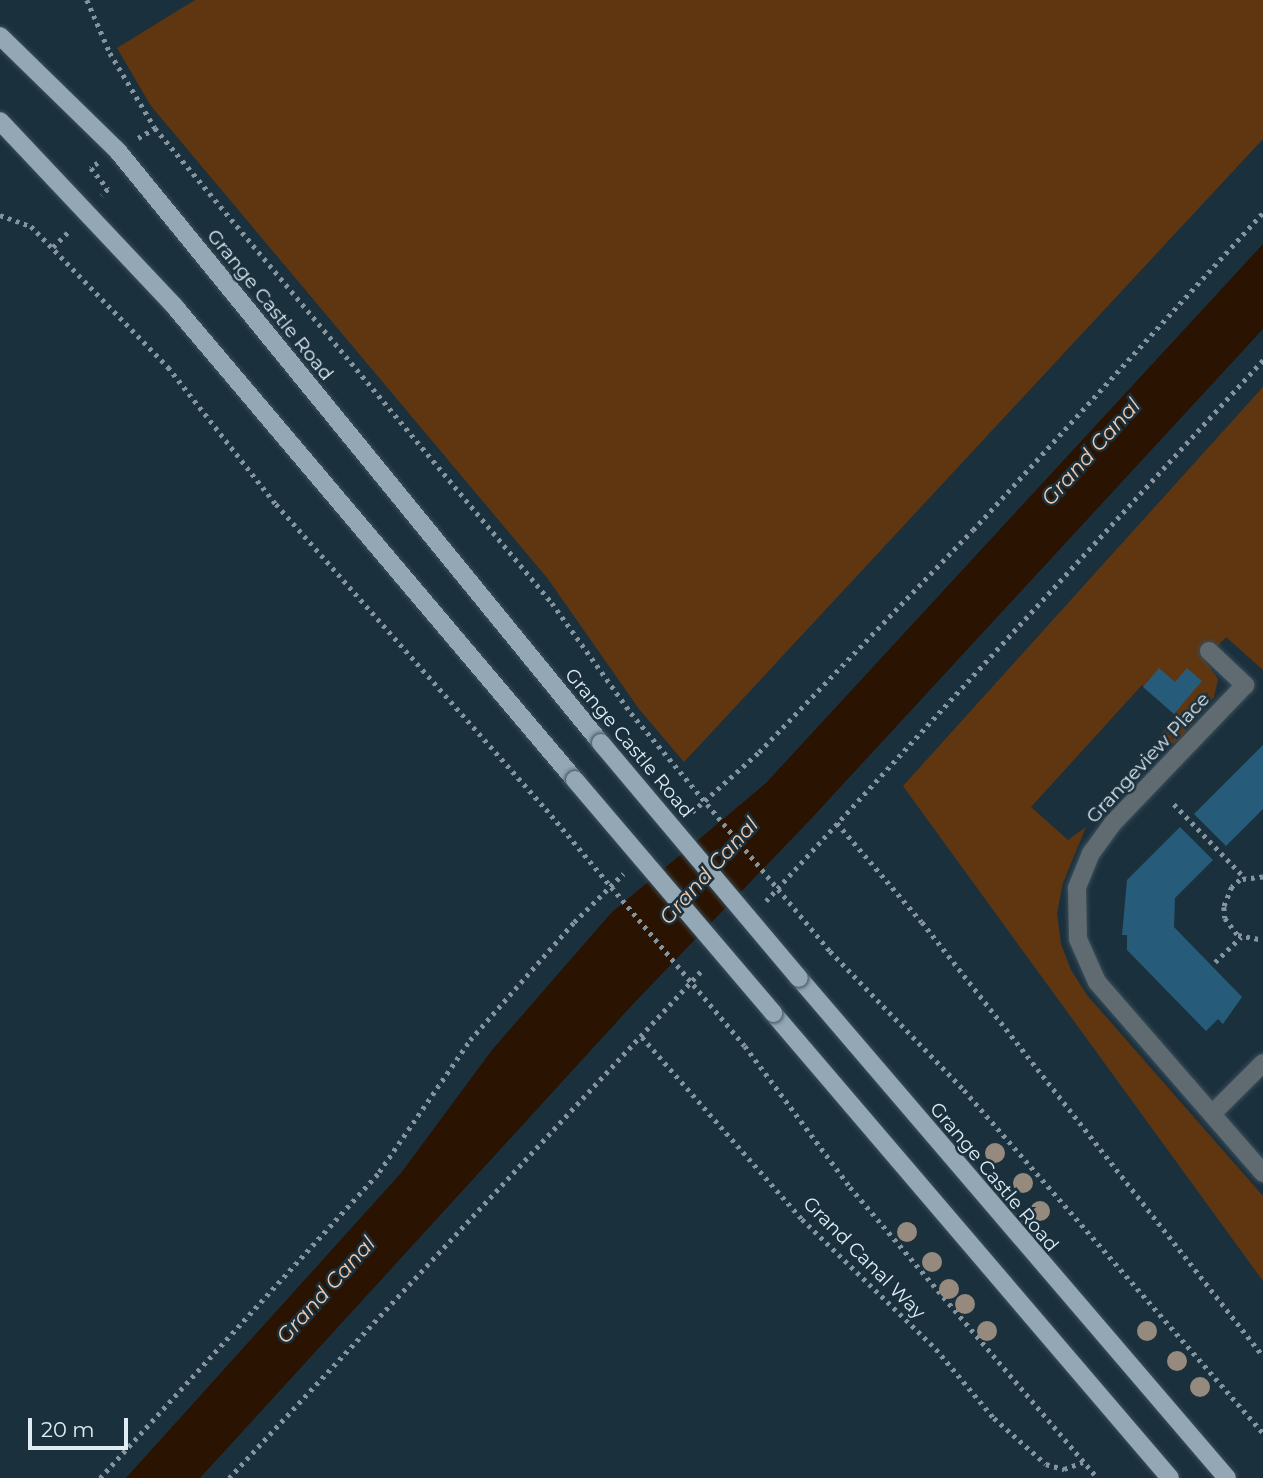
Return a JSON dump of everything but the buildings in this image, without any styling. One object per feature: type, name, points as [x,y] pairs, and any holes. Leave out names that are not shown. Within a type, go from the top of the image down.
[{"type":"main road","name":"Grange Castle Road","points":[[0,36],[117,150],[601,743],[1227,1478]]},
{"type":"main road","points":[[0,121],[174,307],[1170,1478]]},
{"type":"street","name":"Grangeview Place","points":[[1209,651],[1245,685],[1113,823],[1091,853],[1077,888],[1078,939],[1097,982],[1263,1173]]},
{"type":"street","points":[[1212,1114],[1263,1063]]},
{"type":"path","points":[[87,0],[110,53],[155,128],[552,603],[631,713],[830,951],[964,1090],[1263,1433]]},
{"type":"path","points":[[53,247],[108,189],[91,168],[155,128]]},
{"type":"path","points":[[0,215],[31,226],[167,367],[276,504],[546,809],[745,1046],[849,1187],[1098,1478]]},
{"type":"path","points":[[1174,804],[1245,878]]},
{"type":"path","points":[[837,823],[922,922],[1263,1356]]},
{"type":"path","points":[[1263,877],[1245,878],[1231,887],[1224,907],[1230,928],[1241,937],[1263,940]]},
{"type":"path","points":[[1215,962],[1241,937]]},
{"type":"path","name":"Grand Canal Way","points":[[642,1037],[802,1219],[936,1349],[993,1418],[1046,1464],[1064,1469],[1083,1462]]},
{"type":"shaded area","points":[[195,0],[1263,0],[1263,139],[684,762],[639,709],[548,579],[151,106],[117,48]]},
{"type":"shaded area","points":[[1263,387],[1263,670],[1226,637],[1205,660],[1218,679],[1214,697],[1179,740],[1167,747],[1159,741],[1162,732],[1178,718],[1142,685],[1031,807],[1068,840],[1086,827],[1063,883],[1057,913],[1061,944],[1071,970],[1087,995],[1263,1196],[1263,1281],[903,786]]},
{"type":"water","name":"Grand Canal","points":[[1263,244],[1263,329],[809,821],[634,1003],[200,1478],[126,1478],[401,1173],[492,1050],[611,913],[766,783]]}]
